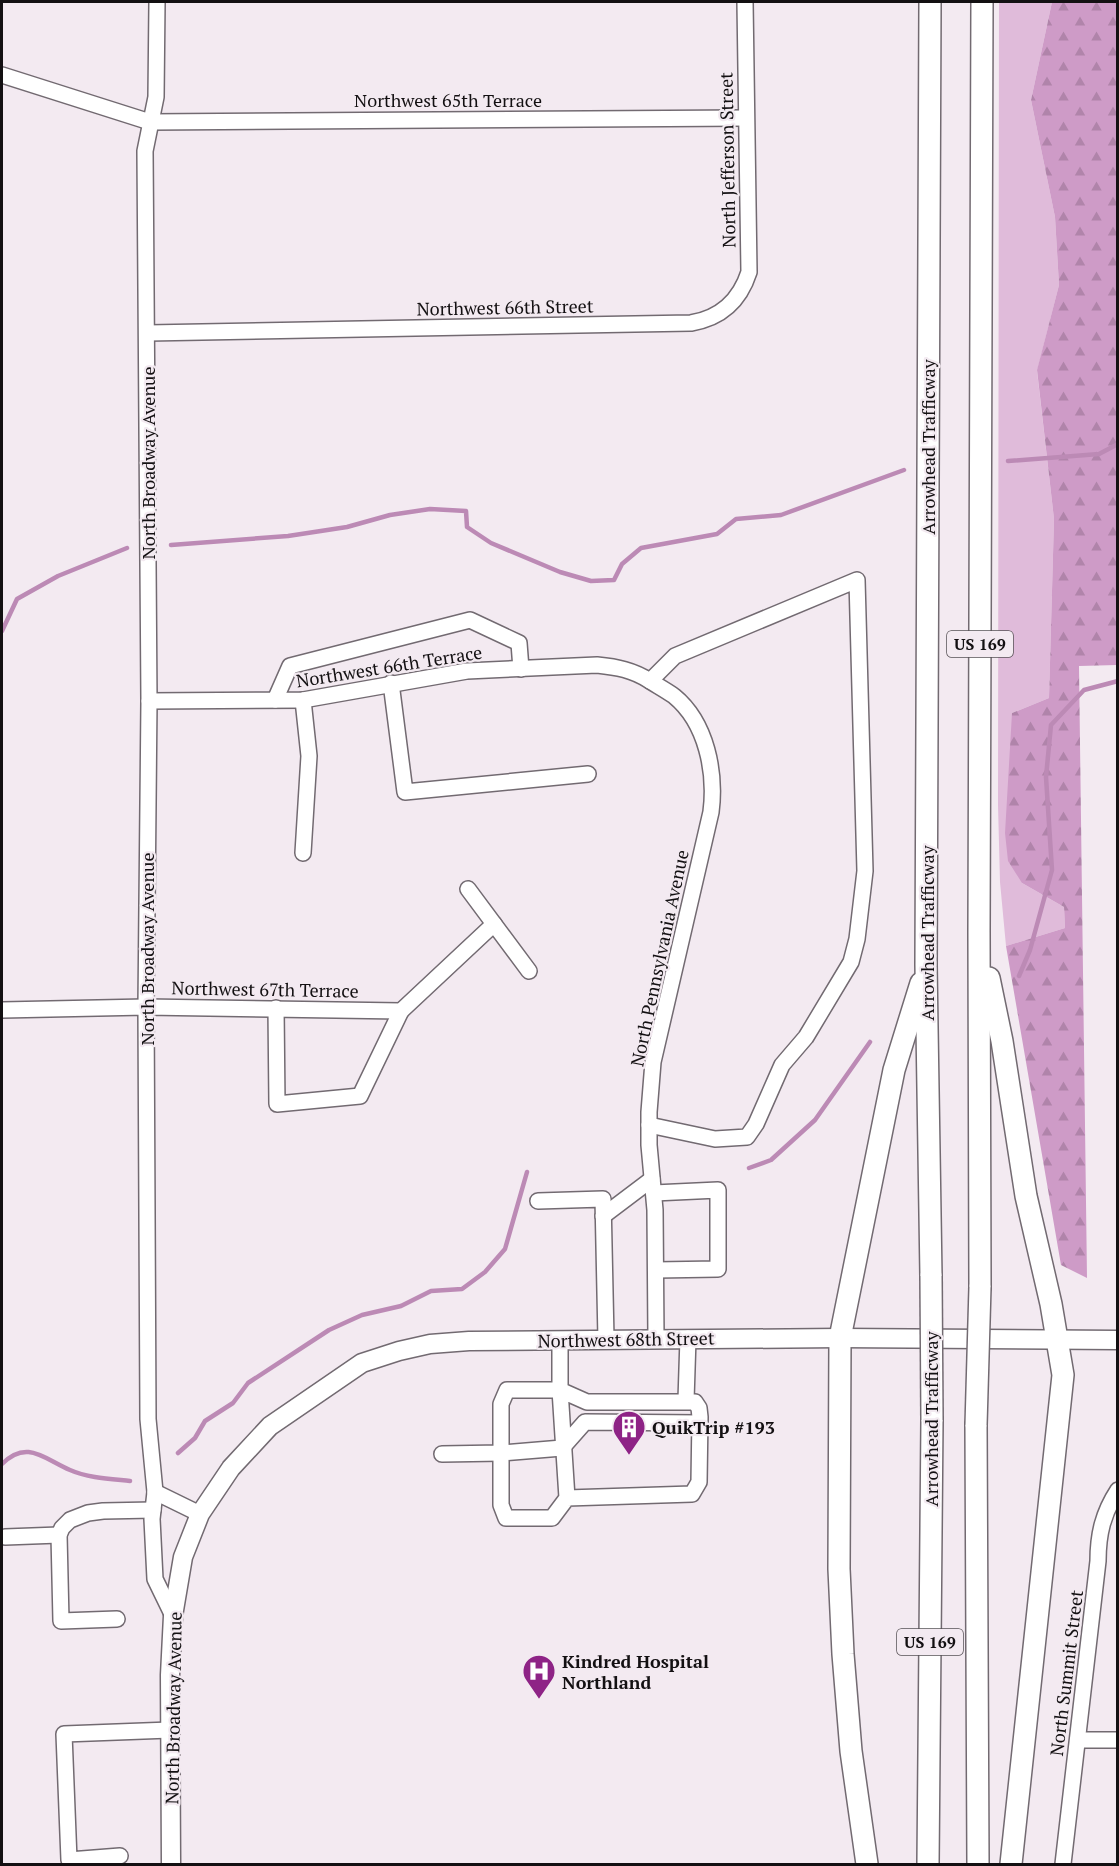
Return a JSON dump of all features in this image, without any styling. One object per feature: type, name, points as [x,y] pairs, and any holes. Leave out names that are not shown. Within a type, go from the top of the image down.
[{"type":"highway","name":"Arrowhead Trafficway","points":[[928,1864],[932,1420],[926,965],[930,2]]},
{"type":"highway","name":"US 169","points":[[978,1864],[976,1425],[980,1287],[982,2]]},
{"type":"highway","points":[[979,932],[1002,1041],[1026,1196],[1044,1273],[1063,1375],[1011,1864]]},
{"type":"highway","points":[[867,1864],[851,1751],[838,1569],[840,1338],[894,1070],[926,965]]},
{"type":"main road","name":"Northwest 68th Street","points":[[200,1514],[231,1468],[270,1426],[362,1363],[430,1344],[469,1341],[656,1338],[1118,1340]]},
{"type":"main road","name":"North Broadway Avenue","points":[[171,1864],[170,1730],[173,1616],[183,1557],[200,1514]]},
{"type":"street","name":"North Broadway Avenue","points":[[157,2],[156,97],[145,151],[149,701],[146,1006],[148,1419],[155,1492],[153,1510],[155,1579],[173,1616]]},
{"type":"street","name":"North Jefferson Street","points":[[724,310],[741,291],[749,272],[745,2]]},
{"type":"street","name":"Northwest 65th Terrace","points":[[2,75],[150,122],[746,118]]},
{"type":"street","name":"Northwest 66th Street","points":[[148,333],[691,323],[711,318],[724,310]]},
{"type":"street","points":[[649,1125],[715,1139],[747,1137],[756,1124],[782,1065],[806,1037],[851,962],[857,939],[865,871],[857,579],[675,656],[650,681]]},
{"type":"street","points":[[275,700],[290,666],[470,620],[519,643],[521,669]]},
{"type":"street","name":"Northwest 66th Terrace","points":[[149,701],[303,700],[467,671],[597,665],[628,670],[650,681]]},
{"type":"street","name":"North Pennsylvania Avenue","points":[[650,681],[675,697],[696,724],[705,745],[712,778],[711,813],[653,1062],[649,1125],[656,1270],[656,1338]]},
{"type":"street","points":[[391,683],[405,792],[588,774]]},
{"type":"street","points":[[303,700],[309,756],[303,853]]},
{"type":"street","points":[[468,889],[529,971]]},
{"type":"street","points":[[276,1008],[277,1104],[360,1096],[401,1011],[494,924]]},
{"type":"street","name":"Northwest 67th Terrace","points":[[2,1010],[146,1006],[401,1011]]},
{"type":"street","points":[[603,1216],[653,1186],[718,1190],[718,1269],[656,1270]]},
{"type":"street","points":[[538,1201],[603,1199],[606,1339]]},
{"type":"street","points":[[686,1400],[688,1338]]},
{"type":"street","points":[[560,1340],[560,1390],[562,1448],[567,1498],[552,1518],[506,1518],[501,1505],[501,1404],[507,1390],[560,1390],[587,1402],[686,1400],[694,1402],[699,1408],[700,1423],[699,1482],[692,1494],[567,1498]]},
{"type":"street","points":[[442,1454],[501,1453],[562,1448],[585,1422],[700,1423]]},
{"type":"street","name":"North Summit Street","points":[[1063,1864],[1100,1531],[1106,1510],[1118,1490]]},
{"type":"street","points":[[155,1492],[200,1514]]},
{"type":"street","points":[[117,1619],[61,1621],[59,1535],[70,1520],[88,1513],[153,1510]]},
{"type":"street","points":[[6,1537],[59,1535]]},
{"type":"street","points":[[120,1856],[69,1860],[64,1734],[170,1730]]},
{"type":"street","points":[[1078,1740],[1118,1740]]},
{"type":"shaded area","points":[[999,2],[1052,2],[1031,100],[1055,217],[1059,285],[1037,371],[1054,519],[1049,698],[1012,713],[1022,883],[1064,907],[1065,928],[1006,946],[1000,882],[998,805]]},
{"type":"green space","points":[[1052,2],[1118,2],[1117,665],[1079,666],[1087,1278],[1061,1265],[1006,946],[1065,928],[1064,907],[1022,883],[1008,861],[1005,833],[1012,713],[1049,698],[1054,519],[1037,370],[1059,285],[1055,217],[1031,100]]},
{"type":"waterway","points":[[1008,461],[1099,454],[1118,444]]},
{"type":"waterway","points":[[171,545],[288,536],[347,527],[390,515],[430,509],[466,511],[467,527],[491,543],[560,572],[591,581],[614,580],[622,564],[641,548],[717,534],[736,519],[781,515],[904,470]]},
{"type":"waterway","points":[[2,631],[17,599],[58,576],[127,548]]},
{"type":"waterway","points":[[1019,976],[1030,950],[1052,870],[1046,777],[1051,725],[1084,690],[1118,681]]},
{"type":"waterway","points":[[749,1168],[771,1160],[815,1120],[870,1042]]},
{"type":"waterway","points":[[178,1453],[195,1438],[205,1421],[233,1403],[248,1383],[329,1330],[362,1315],[401,1306],[431,1291],[462,1289],[485,1272],[505,1249],[527,1172]]},
{"type":"waterway","points":[[2,1464],[11,1457],[28,1452],[84,1475],[130,1481]]},
{"type":"place","name":"QuikTrip #193","points":[[629,1456]]},
{"type":"place","name":"Kindred Hospital Northland","points":[[539,1700]]}]
